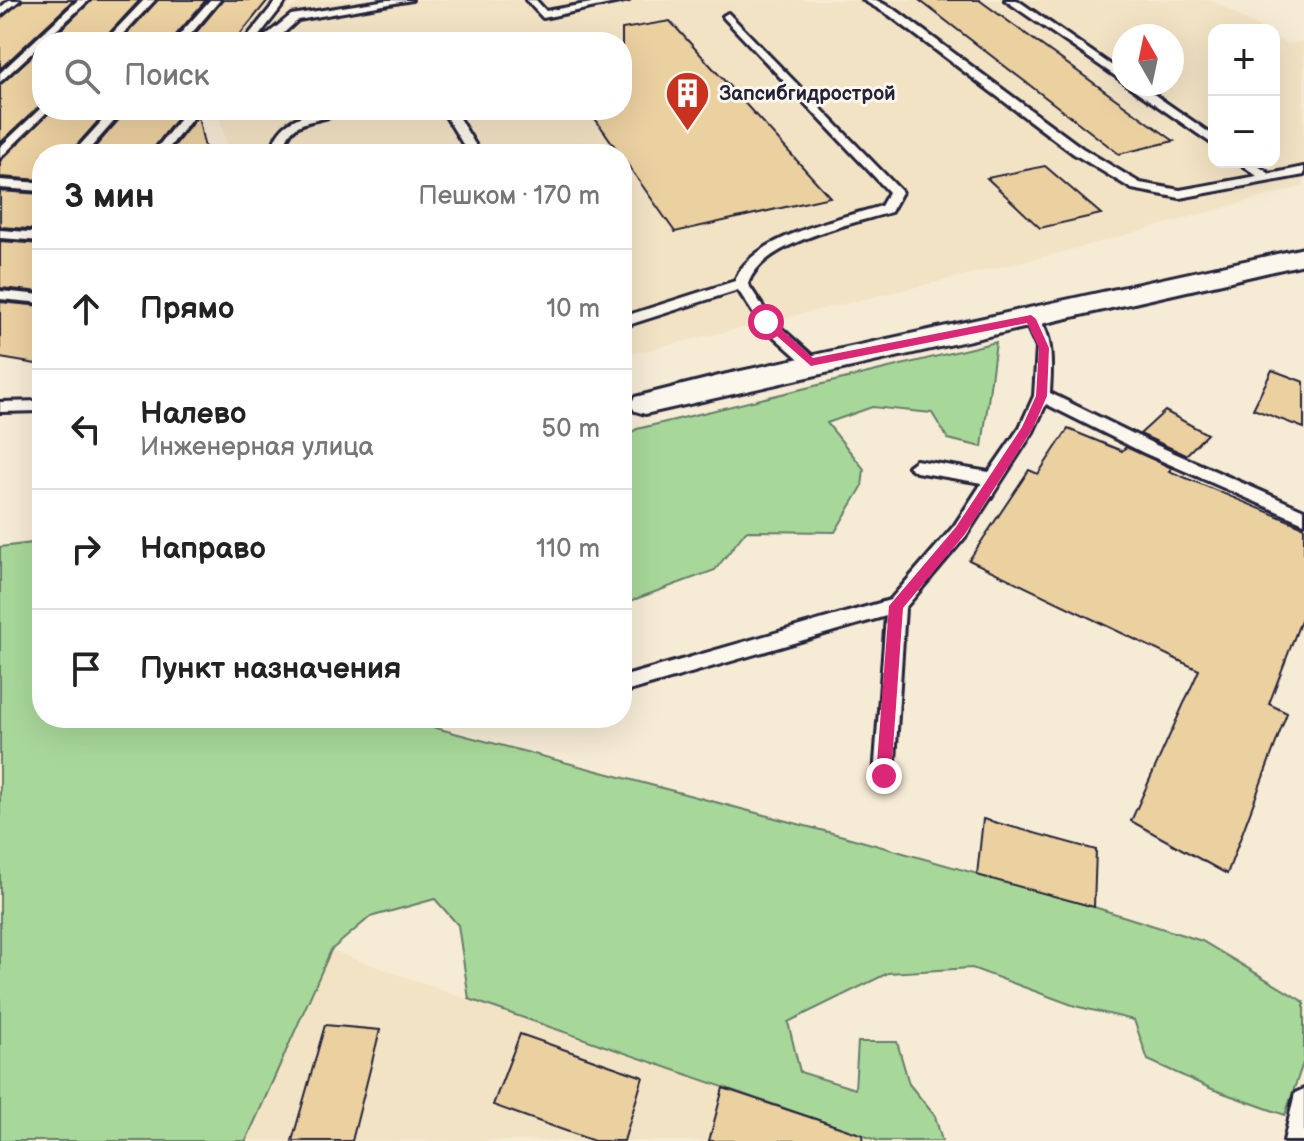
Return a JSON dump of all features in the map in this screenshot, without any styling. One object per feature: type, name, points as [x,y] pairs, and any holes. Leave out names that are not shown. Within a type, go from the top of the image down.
[{"type":"street","points":[[645,404],[811,362],[1031,319],[1304,257]]},
{"type":"lane","points":[[0,13],[15,0]]},
{"type":"lane","points":[[50,32],[84,0]]},
{"type":"lane","points":[[119,32],[150,0]]},
{"type":"lane","points":[[187,32],[215,0]]},
{"type":"lane","points":[[256,32],[282,0]]},
{"type":"lane","points":[[277,32],[295,17],[407,0]]},
{"type":"lane","points":[[531,0],[543,15],[624,0]]},
{"type":"lane","points":[[868,0],[893,13],[1078,151],[1136,186],[1180,194],[1304,171]]},
{"type":"lane","points":[[1010,0],[1112,71]]},
{"type":"lane","points":[[728,16],[896,192],[886,209],[761,255],[746,269],[741,284]]},
{"type":"lane","points":[[0,79],[32,49]]},
{"type":"lane","points":[[1149,96],[1208,137]]},
{"type":"lane","points":[[0,154],[33,120]]},
{"type":"lane","points":[[87,144],[109,120]]},
{"type":"lane","points":[[166,144],[185,120]]},
{"type":"lane","points":[[280,144],[283,132],[294,120]]},
{"type":"lane","points":[[454,120],[469,144]]},
{"type":"lane","points":[[1253,168],[1267,177]]},
{"type":"lane","points":[[0,184],[32,186]]},
{"type":"lane","points":[[0,234],[32,236]]},
{"type":"lane","points":[[632,319],[741,284]]},
{"type":"lane","points":[[741,284],[766,322],[811,362]]},
{"type":"lane","points":[[0,295],[32,298]]},
{"type":"lane","points":[[632,682],[896,606],[960,531],[1027,428],[1042,396],[1044,348],[1031,319]]},
{"type":"lane","points":[[1042,396],[1150,449],[1304,517]]},
{"type":"lane","points":[[0,407],[32,406]]},
{"type":"lane","points":[[916,466],[993,479]]},
{"type":"lane","points":[[884,776],[896,606]]},
{"type":"lane","points":[[1297,1141],[1304,1102]]},
{"type":"shaded area","points":[[0,0],[293,0],[284,13],[303,0],[1212,0],[1253,24],[1208,24],[1208,168],[1280,168],[1280,40],[1287,44],[1304,41],[1304,186],[1052,255],[632,354],[632,144],[227,144],[220,120],[632,120],[632,32],[32,32],[32,120],[191,120],[176,138],[202,134],[204,144],[32,144],[32,363],[0,358]]},
{"type":"shaded area","points":[[331,950],[522,1019],[879,1141],[246,1141]]},
{"type":"green space","points":[[996,342],[982,447],[948,439],[932,413],[872,407],[827,423],[864,469],[862,487],[835,532],[746,531],[715,570],[632,600],[632,432]]},
{"type":"green space","points":[[32,543],[32,728],[436,728],[847,837],[1094,907],[1202,941],[1304,1002],[1304,1060],[1285,1115],[1212,1089],[1148,1060],[1134,1020],[1075,1006],[972,968],[888,973],[788,1022],[800,1072],[855,1089],[858,1042],[897,1042],[909,1084],[935,1116],[942,1141],[879,1141],[469,999],[458,925],[435,899],[370,917],[331,950],[246,1141],[0,1141],[0,547]]},
{"type":"building","points":[[23,0],[74,0],[40,32],[32,32],[32,39],[0,69],[0,19]]},
{"type":"building","points":[[92,0],[140,0],[110,32],[58,32]]},
{"type":"building","points":[[158,0],[206,0],[179,32],[128,32]]},
{"type":"building","points":[[223,0],[268,0],[242,32],[196,32]]},
{"type":"building","points":[[919,0],[979,0],[1174,141],[1119,154]]},
{"type":"building","name":"Запсибгидрострой","points":[[670,21],[830,197],[675,232],[632,171],[632,144],[613,144],[596,120],[632,120],[632,32],[622,32],[622,29]]},
{"type":"building","points":[[32,56],[32,113],[0,143],[0,85]]},
{"type":"building","points":[[42,120],[99,120],[78,144],[32,144],[32,179],[0,177],[0,161]]},
{"type":"building","points":[[118,120],[175,120],[157,144],[98,144]]},
{"type":"building","points":[[195,120],[199,120],[204,144],[176,144]]},
{"type":"building","points":[[1045,166],[1101,214],[1040,228],[987,178]]},
{"type":"building","points":[[0,191],[32,193],[32,229],[0,227]]},
{"type":"building","points":[[0,241],[32,243],[32,291],[0,288]]},
{"type":"building","points":[[0,302],[32,305],[32,363],[0,358]]},
{"type":"building","points":[[1272,370],[1304,382],[1304,428],[1253,409]]},
{"type":"building","points":[[1165,411],[1207,434],[1186,455],[1140,434]]},
{"type":"building","points":[[1068,429],[1122,451],[1126,447],[1172,468],[1169,471],[1304,527],[1304,612],[1269,704],[1287,713],[1227,874],[1131,821],[1199,670],[969,560],[1029,470],[1038,474]]},
{"type":"building","points":[[983,819],[1096,850],[1094,907],[977,875]]},
{"type":"building","points":[[325,1025],[380,1030],[352,1141],[292,1141]]},
{"type":"building","points":[[520,1034],[643,1077],[624,1141],[594,1141],[493,1105]]},
{"type":"building","points":[[723,1088],[863,1135],[862,1141],[709,1141]]},
{"type":"place","name":"Запсибгидрострой","points":[[688,132]]},
{"type":"route","points":[[766,322],[811,362],[1031,319],[1044,348],[1042,396],[1027,428],[960,531],[896,606],[884,776]]}]
